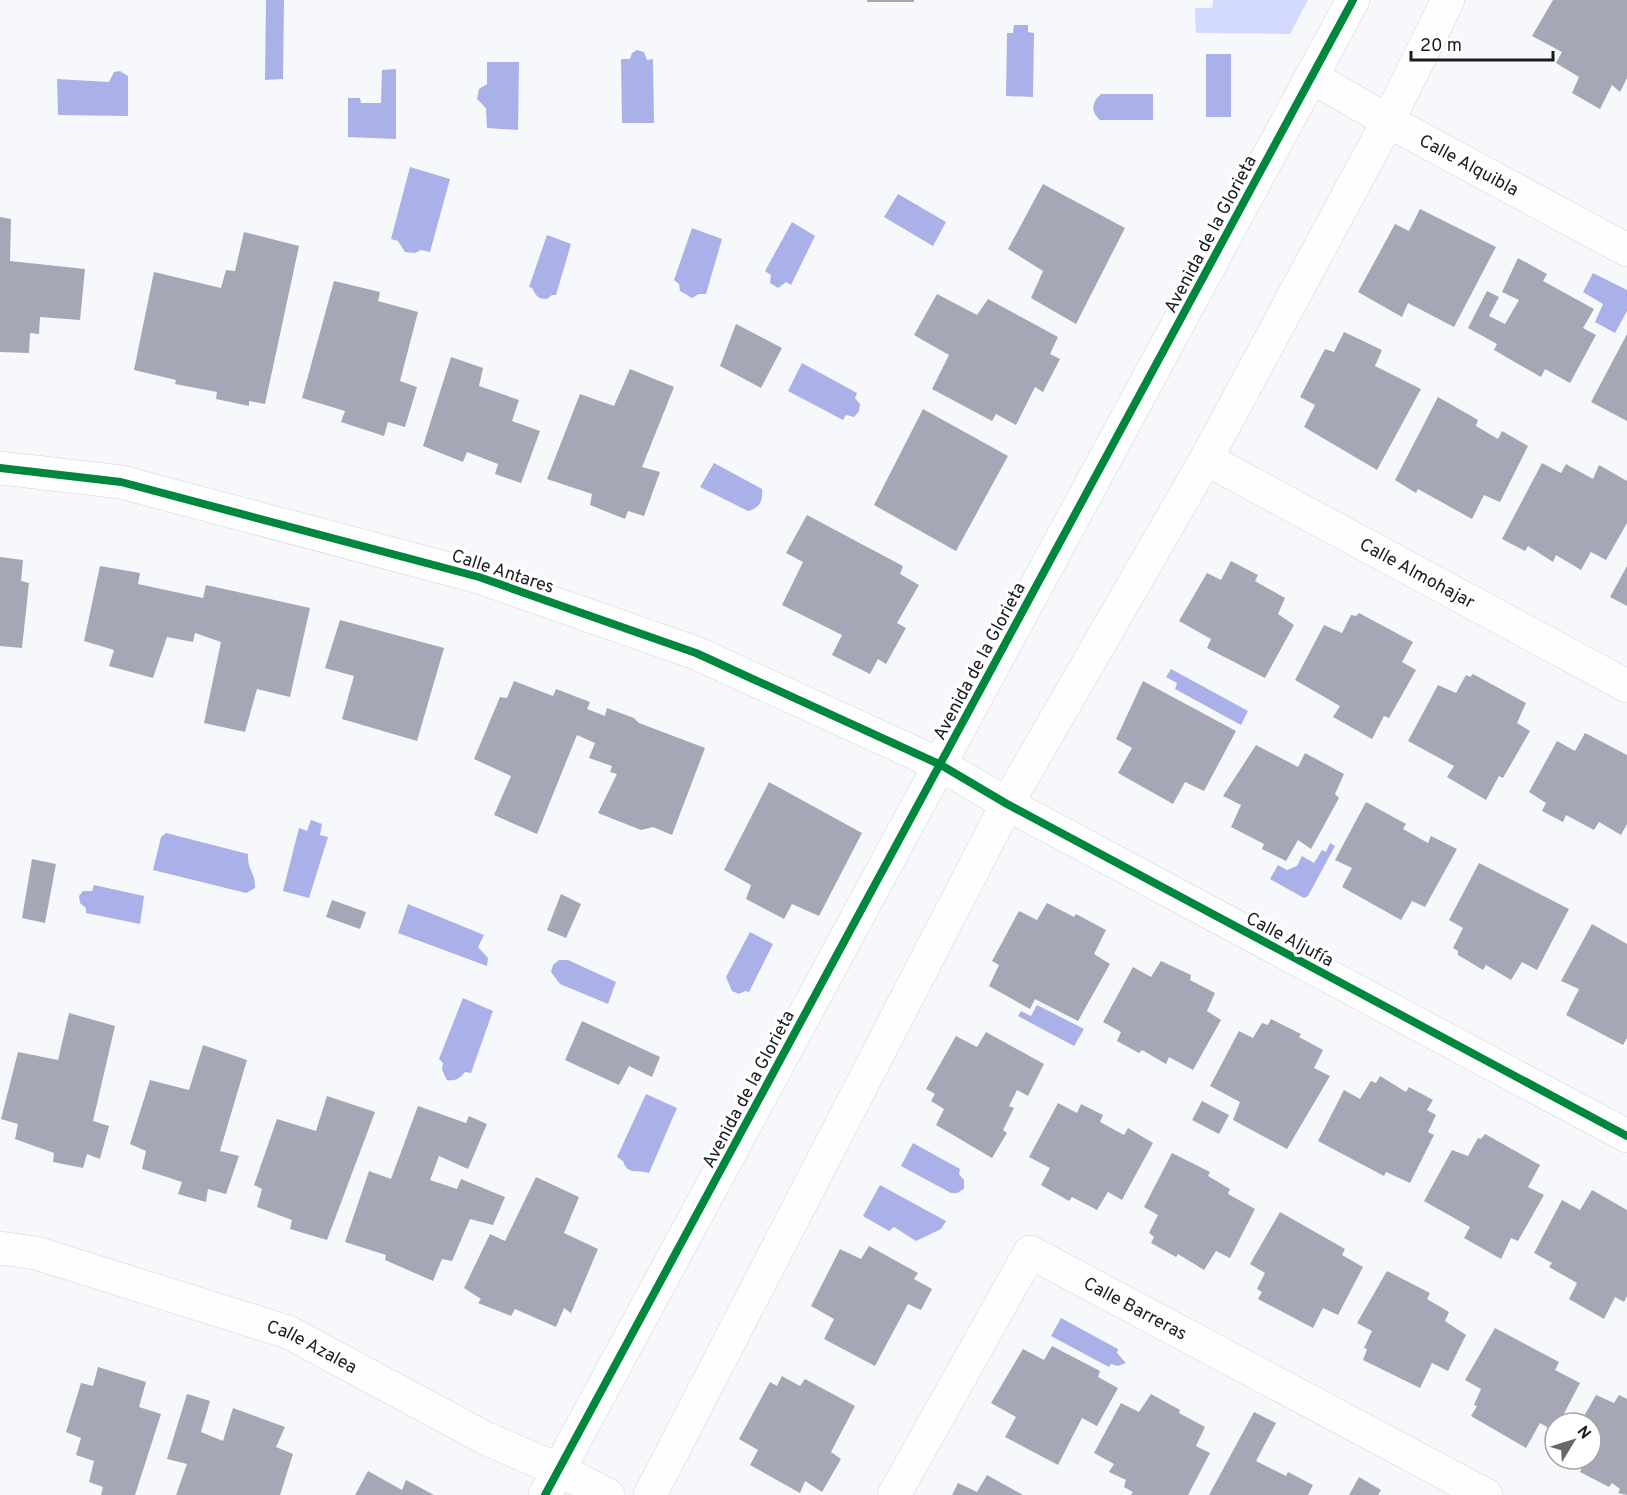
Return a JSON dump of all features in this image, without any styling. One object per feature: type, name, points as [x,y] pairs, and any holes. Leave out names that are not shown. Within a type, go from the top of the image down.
[{"type":"street","name":"Avenida de la Glorieta","points":[[552,1483],[1353,0]]},
{"type":"street","points":[[650,1495],[1007,804],[1206,459],[1388,121],[1448,0]]},
{"type":"street","name":"Calle Alquibla","points":[[1312,77],[1388,121],[1627,250]]},
{"type":"street","name":"Calle Almohajar","points":[[1206,459],[1627,686]]},
{"type":"street","name":"Calle Antares","points":[[0,468],[121,482],[479,577],[696,653],[940,765]]},
{"type":"street","name":"Calle Aljufía","points":[[940,765],[1007,804],[1627,1136]]},
{"type":"street","name":"Calle Azalea","points":[[0,1248],[36,1253],[288,1332],[487,1439],[552,1483],[607,1494]]},
{"type":"street","name":"Calle Barreras","points":[[894,1495],[1030,1252],[1486,1495]]},
{"type":"shaded area","points":[[266,0],[284,0],[283,79],[265,80]]},
{"type":"shaded area","points":[[1213,0],[1308,0],[1290,34],[1196,33],[1195,8],[1212,8]]},
{"type":"shaded area","points":[[1014,25],[1028,25],[1028,32],[1034,33],[1033,97],[1006,96],[1007,33],[1013,33]]},
{"type":"shaded area","points":[[637,50],[644,52],[647,60],[653,59],[654,123],[622,123],[621,59],[630,59],[632,53]]},
{"type":"shaded area","points":[[1206,54],[1231,54],[1231,117],[1206,117]]},
{"type":"shaded area","points":[[487,62],[519,62],[518,130],[487,128],[486,108],[477,99],[479,89],[487,84]]},
{"type":"shaded area","points":[[396,69],[396,139],[348,137],[348,98],[360,98],[361,103],[381,103],[382,70]]},
{"type":"shaded area","points":[[120,71],[128,76],[128,116],[58,115],[57,79],[109,82],[114,72]]},
{"type":"shaded area","points":[[1101,94],[1153,94],[1153,120],[1100,120],[1093,107]]},
{"type":"shaded area","points":[[410,167],[450,179],[430,252],[421,250],[415,253],[405,252],[398,241],[391,239]]},
{"type":"shaded area","points":[[898,194],[946,222],[933,246],[884,217]]},
{"type":"shaded area","points":[[792,222],[815,236],[791,285],[786,282],[778,288],[770,283],[771,275],[765,271]]},
{"type":"shaded area","points":[[692,228],[722,239],[706,294],[699,294],[692,298],[680,291],[679,284],[674,280]]},
{"type":"shaded area","points":[[547,235],[571,244],[556,295],[547,299],[538,296],[529,287]]},
{"type":"shaded area","points":[[1593,273],[1627,290],[1627,311],[1615,333],[1595,322],[1603,304],[1583,292]]},
{"type":"shaded area","points":[[802,363],[857,393],[855,398],[860,404],[859,411],[854,417],[846,415],[843,420],[788,391]]},
{"type":"shaded area","points":[[714,463],[762,489],[762,497],[758,506],[748,511],[700,487]]},
{"type":"shaded area","points":[[1171,669],[1248,711],[1241,725],[1175,689],[1177,683],[1166,677]]},
{"type":"shaded area","points":[[311,820],[322,824],[320,835],[328,837],[309,898],[283,891],[299,828],[307,831]]},
{"type":"shaded area","points":[[166,833],[248,854],[255,888],[246,893],[153,870],[161,837]]},
{"type":"shaded area","points":[[1330,843],[1335,846],[1308,896],[1304,898],[1270,879],[1278,865],[1287,870],[1297,866],[1302,856],[1314,863],[1322,850],[1326,852]]},
{"type":"shaded area","points":[[94,885],[144,896],[140,924],[86,913],[86,908],[80,903],[79,896],[83,891],[92,891]]},
{"type":"shaded area","points":[[408,904],[484,935],[478,947],[488,958],[487,966],[398,933]]},
{"type":"shaded area","points":[[750,932],[773,944],[749,992],[739,994],[732,991],[726,977]]},
{"type":"shaded area","points":[[559,960],[568,960],[616,982],[608,1004],[560,984],[551,972],[553,965]]},
{"type":"shaded area","points":[[463,998],[493,1011],[471,1073],[465,1072],[457,1079],[447,1080],[442,1070],[443,1063],[439,1059]]},
{"type":"shaded area","points":[[1037,1005],[1084,1029],[1074,1046],[1018,1016],[1021,1011],[1031,1016]]},
{"type":"shaded area","points":[[646,1094],[677,1108],[649,1173],[627,1169],[623,1161],[617,1157]]},
{"type":"shaded area","points":[[913,1143],[960,1169],[959,1174],[964,1180],[964,1189],[951,1193],[901,1166]]},
{"type":"shaded area","points":[[880,1185],[946,1221],[941,1229],[916,1241],[894,1227],[889,1231],[863,1216]]},
{"type":"shaded area","points":[[1061,1318],[1118,1349],[1117,1353],[1126,1363],[1118,1366],[1111,1364],[1109,1367],[1051,1336]]},
{"type":"building","points":[[867,0],[914,0],[914,2],[867,2]]},
{"type":"building","points":[[1553,0],[1627,0],[1627,78],[1620,92],[1612,85],[1600,109],[1572,93],[1579,77],[1556,63],[1562,52],[1532,36]]},
{"type":"building","points":[[1043,184],[1125,228],[1076,324],[1031,298],[1043,271],[1008,249]]},
{"type":"building","points":[[1420,209],[1496,247],[1454,327],[1408,303],[1402,317],[1358,292],[1395,224],[1409,231]]},
{"type":"building","points":[[0,217],[11,219],[10,261],[85,269],[80,320],[40,317],[39,334],[30,333],[29,353],[0,352]]},
{"type":"building","points":[[244,232],[299,246],[265,404],[249,401],[249,406],[216,399],[217,392],[175,384],[176,380],[134,370],[154,272],[221,288],[226,270],[235,271]]},
{"type":"building","points":[[1518,258],[1547,274],[1543,281],[1594,309],[1583,328],[1596,335],[1570,383],[1545,369],[1541,377],[1494,350],[1497,344],[1468,328],[1487,291],[1499,297],[1489,316],[1505,324],[1519,300],[1502,292]]},
{"type":"building","points":[[334,281],[380,292],[378,301],[418,312],[400,381],[417,387],[405,427],[388,422],[384,436],[341,422],[345,411],[302,398]]},
{"type":"building","points":[[937,294],[977,315],[988,299],[1058,337],[1050,354],[1060,359],[1043,392],[1035,387],[1016,425],[996,414],[992,421],[932,389],[949,355],[914,335]]},
{"type":"building","points":[[736,324],[782,348],[761,388],[720,366]]},
{"type":"building","points":[[1344,332],[1382,350],[1375,366],[1421,389],[1377,470],[1304,427],[1315,405],[1300,397],[1325,349],[1334,352]]},
{"type":"building","points":[[1627,334],[1627,421],[1591,402]]},
{"type":"building","points":[[451,357],[483,368],[479,386],[519,400],[512,421],[540,431],[521,483],[495,474],[498,464],[467,452],[463,462],[423,446]]},
{"type":"building","points":[[630,369],[674,387],[642,467],[660,472],[644,516],[628,511],[625,519],[590,505],[592,494],[547,479],[580,394],[614,406]]},
{"type":"building","points":[[1438,397],[1478,420],[1476,426],[1498,439],[1502,431],[1528,446],[1500,502],[1484,495],[1472,519],[1418,489],[1416,493],[1395,480]]},
{"type":"building","points":[[923,409],[1008,456],[956,551],[874,505]]},
{"type":"building","points":[[1542,463],[1561,473],[1566,464],[1593,479],[1599,465],[1627,481],[1627,523],[1606,560],[1591,552],[1581,570],[1556,555],[1553,562],[1528,546],[1525,551],[1502,539]]},
{"type":"building","points":[[807,515],[903,566],[900,574],[919,585],[897,623],[906,628],[886,664],[878,659],[870,674],[832,655],[842,635],[782,605],[803,562],[786,553]]},
{"type":"building","points":[[0,557],[23,560],[21,581],[29,583],[22,648],[0,646]]},
{"type":"building","points":[[1231,561],[1258,575],[1255,581],[1285,598],[1278,614],[1294,625],[1265,678],[1207,648],[1211,639],[1179,621],[1207,573],[1221,580]]},
{"type":"building","points":[[100,566],[140,573],[138,584],[203,598],[206,585],[310,608],[290,697],[257,689],[245,732],[204,723],[221,642],[195,633],[193,642],[167,637],[153,678],[109,666],[114,650],[84,641]]},
{"type":"building","points":[[1627,566],[1627,606],[1610,597]]},
{"type":"building","points":[[1359,613],[1413,642],[1402,662],[1416,670],[1389,718],[1384,716],[1372,739],[1333,717],[1340,706],[1295,680],[1324,625],[1342,633],[1351,615],[1356,616]]},
{"type":"building","points":[[340,620],[444,648],[417,741],[342,719],[354,676],[325,668]]},
{"type":"building","points":[[1473,674],[1526,703],[1517,723],[1530,731],[1503,778],[1499,776],[1486,800],[1447,777],[1454,766],[1408,741],[1438,685],[1456,693],[1466,675],[1470,677]]},
{"type":"building","points":[[514,681],[553,696],[556,689],[590,702],[587,709],[605,716],[607,708],[705,748],[672,835],[653,827],[641,830],[598,813],[617,774],[610,772],[612,766],[589,758],[595,743],[577,735],[537,834],[494,815],[511,776],[474,759],[500,697],[507,698]]},
{"type":"building","points":[[1143,681],[1236,731],[1204,791],[1185,782],[1173,804],[1118,773],[1132,748],[1116,739]]},
{"type":"building","points":[[1585,733],[1627,755],[1627,824],[1621,835],[1599,822],[1594,830],[1566,815],[1563,822],[1542,811],[1546,803],[1529,792],[1557,741],[1575,751]]},
{"type":"building","points":[[1256,745],[1298,767],[1305,753],[1344,774],[1335,794],[1339,798],[1311,849],[1298,840],[1286,861],[1262,849],[1264,844],[1231,827],[1241,805],[1223,796]]},
{"type":"building","points":[[769,782],[862,833],[819,916],[792,904],[784,919],[746,899],[751,885],[724,870]]},
{"type":"building","points":[[1366,802],[1406,824],[1403,829],[1428,843],[1431,836],[1457,849],[1425,907],[1412,901],[1401,920],[1342,887],[1352,868],[1335,860]]},
{"type":"building","points":[[32,859],[56,864],[45,923],[22,918]]},
{"type":"building","points":[[1479,863],[1569,909],[1537,970],[1522,962],[1511,980],[1486,965],[1483,970],[1458,955],[1458,951],[1453,948],[1463,928],[1449,920]]},
{"type":"building","points":[[561,894],[581,904],[566,938],[547,930]]},
{"type":"building","points":[[332,900],[366,912],[360,929],[326,917]]},
{"type":"building","points":[[1047,903],[1074,917],[1076,914],[1106,930],[1094,954],[1110,964],[1078,1021],[1035,999],[1030,1009],[989,986],[999,965],[992,961],[1019,911],[1037,920]]},
{"type":"building","points":[[1592,924],[1627,944],[1627,1038],[1623,1045],[1566,1015],[1579,989],[1561,981]]},
{"type":"building","points":[[1161,961],[1191,975],[1190,980],[1215,993],[1207,1011],[1221,1020],[1193,1070],[1169,1057],[1166,1064],[1142,1050],[1139,1053],[1117,1041],[1121,1032],[1103,1022],[1133,967],[1151,977]]},
{"type":"building","points":[[69,1013],[115,1026],[93,1121],[109,1126],[100,1159],[87,1154],[83,1168],[53,1162],[54,1153],[15,1139],[18,1124],[1,1119],[18,1052],[58,1060]]},
{"type":"building","points":[[1271,1019],[1301,1034],[1299,1037],[1323,1050],[1314,1068],[1330,1076],[1287,1149],[1233,1120],[1240,1102],[1210,1086],[1239,1031],[1253,1038],[1262,1023],[1268,1025]]},
{"type":"building","points":[[582,1021],[660,1057],[652,1077],[629,1066],[619,1085],[565,1060]]},
{"type":"building","points":[[986,1032],[1044,1064],[1028,1096],[1017,1090],[1009,1106],[1014,1108],[1003,1130],[1007,1133],[992,1158],[936,1125],[944,1109],[931,1101],[935,1094],[926,1089],[956,1036],[977,1047]]},
{"type":"building","points":[[203,1045],[247,1060],[220,1151],[239,1156],[226,1194],[208,1189],[206,1202],[178,1194],[182,1182],[142,1169],[146,1151],[130,1144],[150,1080],[189,1090]]},
{"type":"building","points":[[1380,1076],[1406,1092],[1409,1087],[1433,1100],[1427,1110],[1436,1115],[1428,1132],[1434,1135],[1410,1183],[1386,1172],[1384,1176],[1318,1141],[1344,1090],[1360,1099],[1371,1081],[1376,1083]]},
{"type":"building","points":[[327,1096],[375,1112],[327,1240],[290,1229],[292,1220],[257,1207],[262,1189],[254,1185],[277,1119],[316,1131]]},
{"type":"building","points":[[1202,1101],[1229,1115],[1219,1134],[1192,1120]]},
{"type":"building","points":[[1058,1103],[1077,1113],[1081,1104],[1103,1115],[1100,1122],[1124,1135],[1128,1128],[1153,1143],[1122,1200],[1108,1192],[1097,1210],[1072,1197],[1069,1201],[1041,1185],[1050,1168],[1029,1157]]},
{"type":"building","points":[[418,1106],[466,1123],[469,1116],[487,1124],[468,1169],[439,1156],[430,1180],[457,1189],[461,1179],[505,1197],[493,1225],[470,1219],[452,1261],[442,1259],[433,1281],[385,1260],[386,1255],[345,1242],[369,1171],[391,1179]]},
{"type":"building","points":[[1485,1134],[1540,1165],[1528,1187],[1544,1195],[1518,1241],[1511,1238],[1501,1259],[1464,1238],[1470,1227],[1424,1201],[1452,1150],[1468,1156],[1478,1138],[1481,1139]]},
{"type":"building","points":[[1172,1153],[1210,1172],[1208,1176],[1230,1189],[1228,1194],[1255,1209],[1230,1258],[1216,1251],[1204,1270],[1178,1254],[1176,1257],[1151,1243],[1154,1237],[1149,1233],[1158,1215],[1144,1207]]},
{"type":"building","points":[[536,1177],[579,1197],[564,1233],[598,1249],[571,1313],[564,1308],[556,1327],[515,1309],[511,1316],[478,1303],[481,1299],[464,1288],[490,1234],[505,1241]]},
{"type":"building","points":[[1592,1190],[1627,1210],[1627,1296],[1624,1302],[1615,1297],[1604,1319],[1569,1299],[1577,1283],[1549,1267],[1552,1263],[1534,1253],[1562,1200],[1580,1210]]},
{"type":"building","points":[[1280,1212],[1345,1249],[1342,1255],[1363,1267],[1338,1315],[1323,1308],[1313,1328],[1258,1299],[1262,1292],[1257,1289],[1265,1273],[1250,1264]]},
{"type":"building","points":[[869,1246],[918,1273],[914,1279],[932,1289],[921,1310],[908,1304],[875,1366],[824,1339],[834,1319],[811,1306],[840,1249],[861,1259]]},
{"type":"building","points":[[1387,1271],[1430,1293],[1427,1299],[1449,1312],[1445,1321],[1466,1335],[1448,1371],[1432,1363],[1420,1388],[1363,1360],[1367,1349],[1364,1348],[1372,1331],[1357,1323]]},
{"type":"building","points":[[1495,1328],[1559,1362],[1555,1370],[1580,1383],[1565,1411],[1543,1411],[1543,1425],[1540,1423],[1526,1448],[1471,1416],[1477,1406],[1474,1405],[1481,1389],[1465,1380]]},
{"type":"building","points":[[1052,1346],[1100,1371],[1098,1377],[1118,1388],[1097,1426],[1082,1418],[1058,1465],[1005,1437],[1016,1417],[991,1403],[1023,1349],[1044,1360]]},
{"type":"building","points":[[98,1367],[146,1382],[139,1407],[161,1414],[135,1495],[101,1495],[103,1487],[89,1482],[94,1461],[76,1455],[81,1438],[66,1432],[81,1383],[93,1386]]},
{"type":"building","points":[[782,1376],[800,1386],[805,1379],[855,1406],[831,1452],[841,1459],[822,1492],[805,1481],[800,1493],[750,1465],[758,1450],[739,1439],[770,1382],[777,1386]]},
{"type":"building","points":[[187,1394],[210,1401],[201,1432],[223,1441],[233,1408],[285,1427],[276,1447],[293,1454],[280,1495],[176,1495],[187,1464],[167,1459]]},
{"type":"building","points":[[1151,1394],[1205,1427],[1196,1446],[1210,1453],[1188,1495],[1131,1495],[1133,1492],[1124,1487],[1126,1480],[1109,1472],[1114,1464],[1094,1453],[1121,1403],[1139,1412]]},
{"type":"building","points":[[1596,1395],[1614,1403],[1619,1395],[1627,1399],[1627,1495],[1618,1493],[1620,1489],[1612,1483],[1609,1487],[1580,1472],[1603,1471],[1603,1411],[1587,1411]]},
{"type":"building","points":[[1254,1412],[1276,1423],[1256,1461],[1286,1476],[1288,1472],[1313,1485],[1308,1495],[1209,1495]]},
{"type":"building","points":[[368,1471],[402,1490],[406,1480],[434,1495],[355,1495]]},
{"type":"building","points":[[987,1475],[1023,1495],[952,1495],[958,1483],[977,1492]]},
{"type":"building","points":[[1359,1477],[1381,1490],[1378,1495],[1349,1495]]},
{"type":"cycle path","points":[[545,1495],[1353,0]]},
{"type":"cycle path","points":[[0,468],[121,482],[479,577],[696,653],[941,765],[1007,804],[1627,1136]]}]
